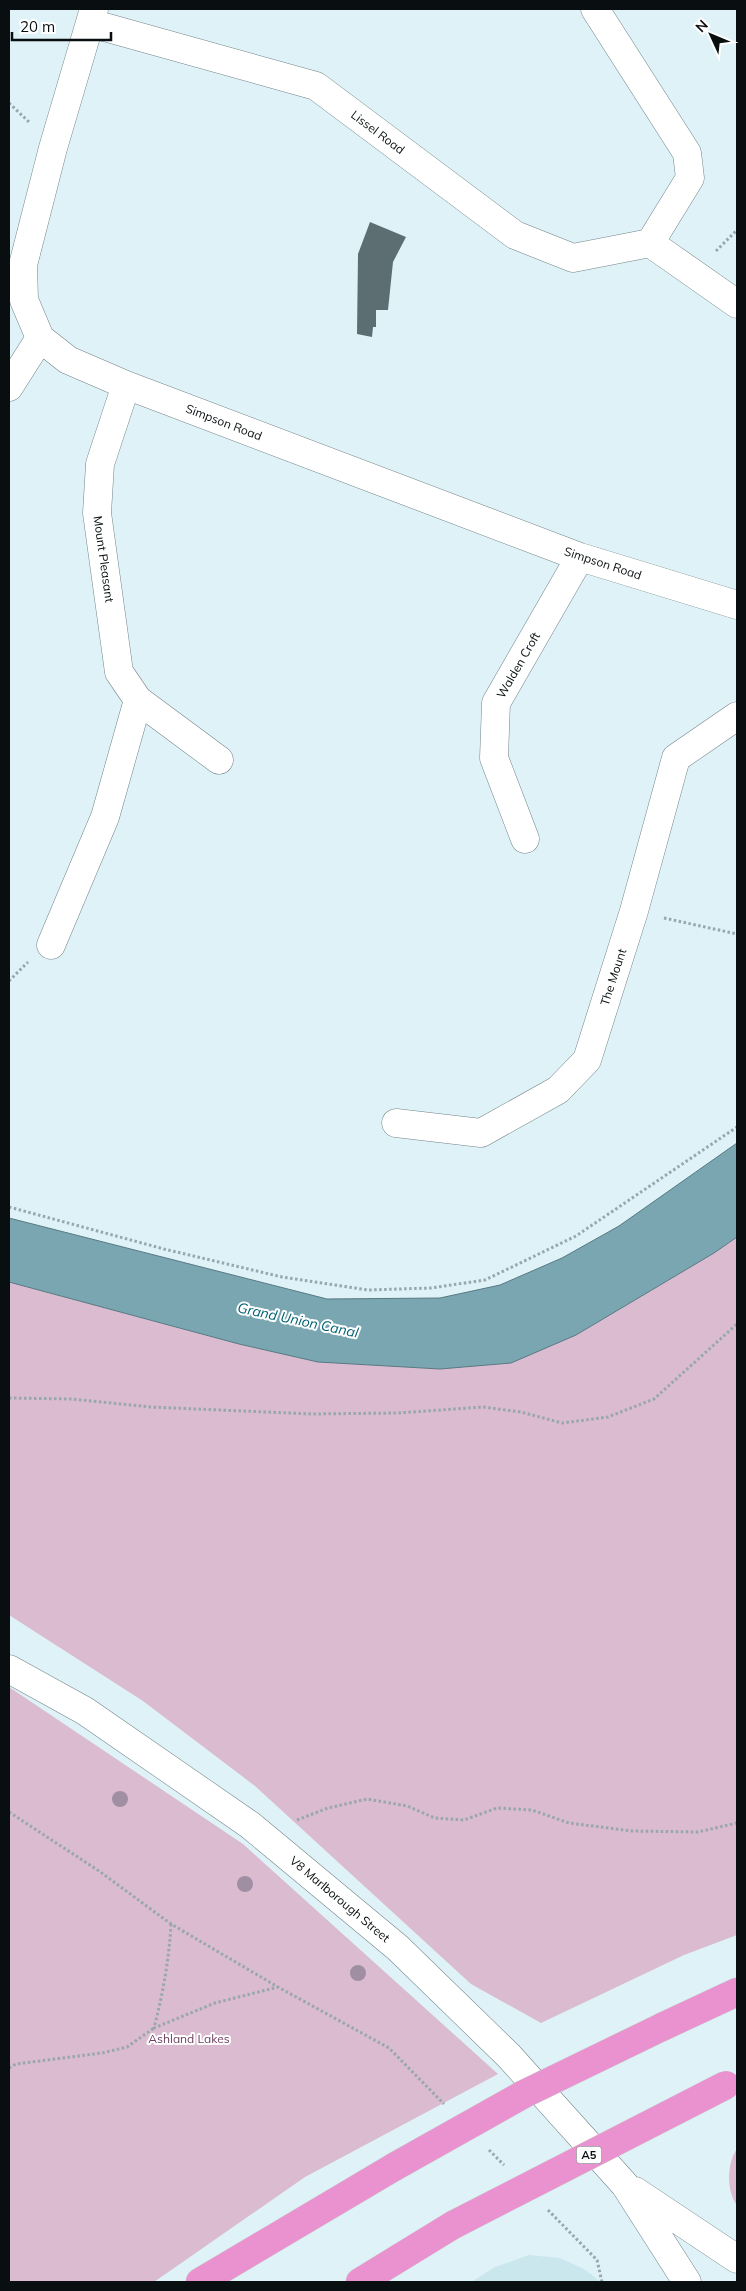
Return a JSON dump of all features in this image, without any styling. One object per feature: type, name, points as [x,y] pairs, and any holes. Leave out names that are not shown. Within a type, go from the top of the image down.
[{"type":"highway","points":[[200,2282],[394,2167],[524,2094],[737,1992]]},
{"type":"highway","name":"A5","points":[[360,2282],[453,2225],[731,2083]]},
{"type":"street","points":[[595,9],[687,153],[690,178],[650,243],[737,304]]},
{"type":"street","name":"Lissel Road","points":[[92,16],[316,86],[515,235],[573,258],[650,243]]},
{"type":"street","name":"Simpson Road","points":[[92,16],[53,148],[23,265],[16,302],[40,338],[68,360],[126,385],[580,557],[737,605]]},
{"type":"street","points":[[9,387],[40,338]]},
{"type":"street","name":"Mount Pleasant","points":[[126,385],[100,464],[97,514],[119,672],[138,700],[219,760]]},
{"type":"street","name":"Walden Croft","points":[[525,839],[494,758],[496,703],[580,557]]},
{"type":"street","points":[[51,945],[105,817],[138,700]]},
{"type":"street","name":"The Mount","points":[[396,1123],[481,1134],[558,1090],[587,1060],[634,911],[676,758],[737,716]]},
{"type":"street","name":"V8 Marlborough Street","points":[[9,1669],[85,1711],[250,1825],[398,1948],[509,2056],[625,2184],[687,2282]]},
{"type":"street","name":"V8 Marlborough Street","points":[[625,2184],[737,2259]]},
{"type":"path","points":[[634,911],[737,934]]},
{"type":"path","points":[[9,1207],[164,1249],[282,1277],[368,1290],[431,1288],[485,1280],[576,1236],[737,1127]]},
{"type":"path","points":[[9,1398],[312,1414],[398,1414],[483,1407],[521,1412],[562,1423],[608,1417],[654,1399],[737,1324]]},
{"type":"path","points":[[297,1820],[328,1808],[367,1799],[407,1806],[435,1818],[464,1820],[497,1808],[532,1810],[569,1823],[632,1831],[698,1832],[737,1823]]},
{"type":"path","points":[[9,1812],[99,1871],[171,1924],[278,1987],[389,2048],[451,2111]]},
{"type":"path","points":[[154,2028],[164,1992],[171,1924]]},
{"type":"path","points":[[9,2068],[16,2064],[102,2053],[127,2047],[154,2028],[215,2003],[278,1987]]},
{"type":"path","points":[[486,2147],[507,2168]]},
{"type":"path","points":[[542,2203],[597,2260],[602,2282]]},
{"type":"shaded area","points":[[529,2255],[560,2258],[584,2269],[601,2282],[471,2282],[495,2267]]},
{"type":"green space","points":[[737,1237],[737,1935],[684,1955],[541,2023],[471,1984],[255,1786],[143,1701],[9,1615],[9,1282],[239,1344],[318,1362],[440,1369],[576,1335],[714,1253]]},
{"type":"green space","name":"Ashland Lakes","points":[[9,1687],[243,1844],[498,2074],[305,2177],[154,2282],[9,2282]]},
{"type":"green space","points":[[737,2149],[737,2205],[731,2193],[729,2177],[731,2161]]},
{"type":"water","name":"Grand Union Canal","points":[[737,1143],[737,1237],[714,1253],[576,1335],[511,1363],[440,1369],[318,1362],[239,1344],[9,1282],[9,1218],[327,1299],[440,1298],[500,1285],[562,1258],[619,1226]]},
{"type":"building","points":[[370,222],[406,237],[393,262],[388,310],[376,310],[376,327],[373,327],[372,337],[357,334],[358,254]]}]
